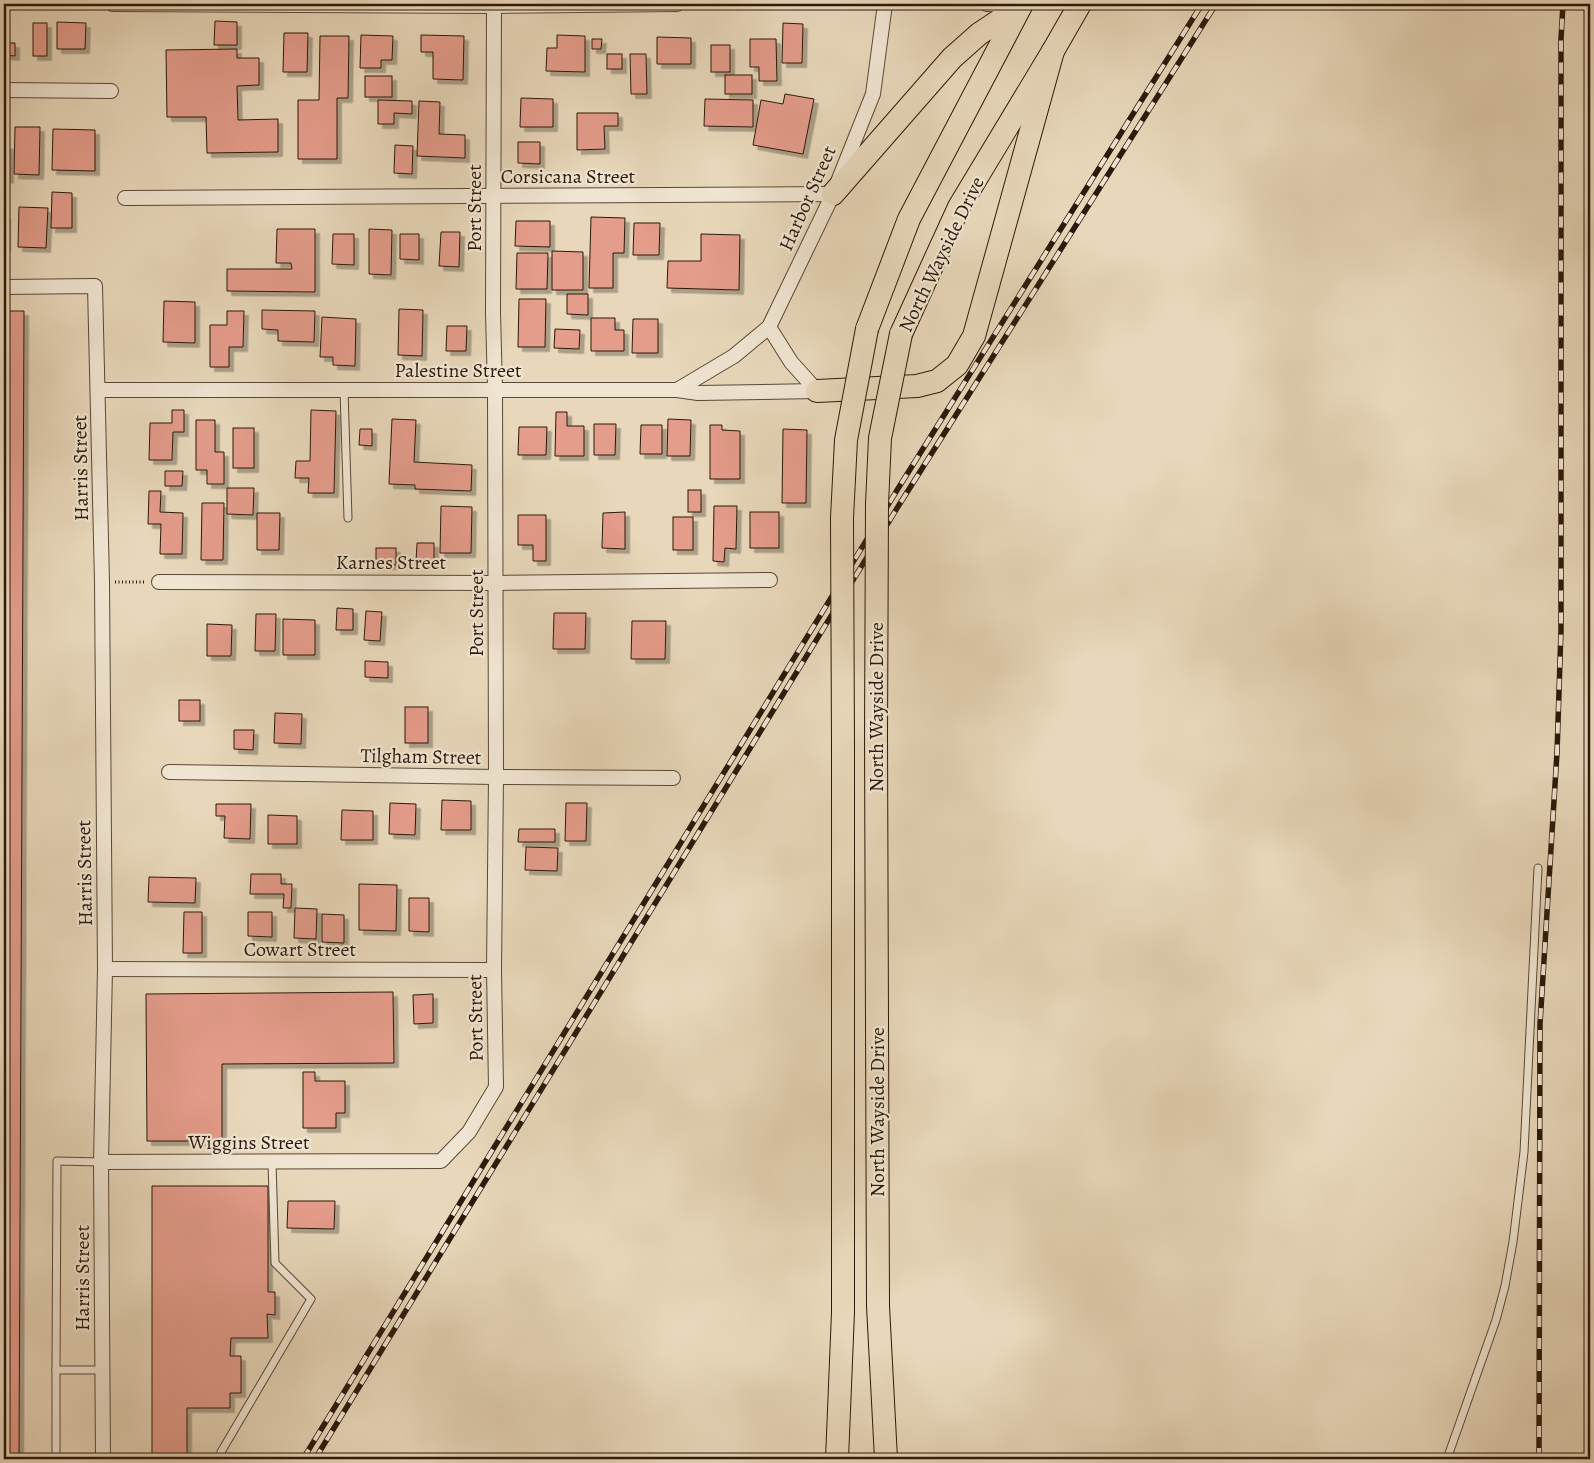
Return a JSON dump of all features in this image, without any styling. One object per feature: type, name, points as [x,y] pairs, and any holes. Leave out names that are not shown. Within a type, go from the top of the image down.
[{"type":"main road","name":"North Wayside Drive","points":[[886,1459],[878,1306],[877,504],[880,438],[901,334],[959,207],[1080,4]]},
{"type":"main road","points":[[833,194],[952,58],[979,34],[1022,5]]},
{"type":"main road","name":"North Wayside Drive","points":[[837,1459],[843,1312],[842,518],[846,440],[867,329],[909,219],[1022,5]]},
{"type":"main road","points":[[817,391],[916,386],[937,381],[957,366],[974,336],[1053,51]]},
{"type":"street","points":[[113,4],[677,4]]},
{"type":"street","name":"Harbor Street","points":[[769,327],[833,194],[873,94],[885,4]]},
{"type":"street","points":[[987,4],[1022,5]]},
{"type":"street","name":"Port Street","points":[[398,1161],[441,1160],[470,1132],[496,1087],[494,970],[496,583],[493,313],[494,5]]},
{"type":"street","points":[[4,90],[111,91]]},
{"type":"street","name":"Corsicana Street","points":[[124,198],[833,194]]},
{"type":"street","name":"Harris Street","points":[[4,287],[95,286],[102,582],[105,969],[101,1162],[103,1459]]},
{"type":"street","points":[[677,390],[734,356],[769,327],[791,362],[817,391]]},
{"type":"street","name":"Palestine Street","points":[[98,390],[677,390],[698,393],[817,391]]},
{"type":"street","name":"Karnes Street","points":[[160,582],[496,583],[770,580]]},
{"type":"street","name":"Tilgham Street","points":[[169,772],[496,778],[673,778]]},
{"type":"street","name":"Cowart Street","points":[[105,969],[494,970]]},
{"type":"street","name":"Wiggins Street","points":[[101,1162],[398,1161]]},
{"type":"lane","points":[[344,390],[348,518]]},
{"type":"lane","points":[[1448,1459],[1496,1320],[1513,1242],[1524,1152],[1538,868]]},
{"type":"lane","points":[[56,1459],[57,1161],[101,1162]]},
{"type":"lane","points":[[221,1452],[311,1299],[275,1263],[272,1162]]},
{"type":"lane","points":[[56,1370],[102,1370]]},
{"type":"path","points":[[102,582],[160,582]]},
{"type":"building","points":[[215,21],[237,22],[237,45],[214,45]]},
{"type":"building","points":[[57,22],[86,23],[85,49],[57,49]]},
{"type":"building","points":[[33,23],[47,23],[47,56],[33,56]]},
{"type":"building","points":[[783,23],[803,24],[802,63],[782,63]]},
{"type":"building","points":[[284,33],[308,33],[307,72],[283,72]]},
{"type":"building","points":[[361,35],[393,36],[392,60],[381,60],[381,68],[360,68]]},
{"type":"building","points":[[421,35],[464,36],[463,80],[433,79],[433,52],[421,52]]},
{"type":"building","points":[[557,35],[585,36],[585,72],[546,71],[547,48],[557,48]]},
{"type":"building","points":[[320,36],[349,36],[348,98],[337,98],[337,159],[298,159],[298,100],[319,100]]},
{"type":"building","points":[[657,37],[691,38],[691,64],[657,64]]},
{"type":"building","points":[[592,39],[602,39],[601,49],[592,49]]},
{"type":"building","points":[[750,39],[776,39],[777,81],[759,81],[759,67],[750,67]]},
{"type":"building","points":[[4,43],[15,43],[15,56],[4,55]]},
{"type":"building","points":[[711,45],[730,45],[730,72],[711,72]]},
{"type":"building","points":[[237,49],[237,58],[259,58],[259,85],[237,86],[238,120],[278,119],[278,152],[207,153],[206,117],[167,117],[166,50]]},
{"type":"building","points":[[607,54],[622,54],[622,69],[607,69]]},
{"type":"building","points":[[630,54],[646,54],[647,94],[631,94]]},
{"type":"building","points":[[725,75],[752,75],[752,94],[725,94]]},
{"type":"building","points":[[365,76],[392,76],[392,97],[365,97]]},
{"type":"building","points":[[785,94],[814,99],[803,154],[753,145],[761,100],[783,104]]},
{"type":"building","points":[[521,98],[553,99],[553,127],[520,127]]},
{"type":"building","points":[[705,99],[753,100],[753,127],[704,126]]},
{"type":"building","points":[[378,100],[412,101],[412,114],[394,113],[394,124],[378,124]]},
{"type":"building","points":[[419,101],[440,102],[439,134],[465,135],[465,158],[417,156]]},
{"type":"building","points":[[577,113],[618,113],[618,126],[604,126],[605,149],[577,150]]},
{"type":"building","points":[[15,127],[40,127],[39,175],[14,174]]},
{"type":"building","points":[[53,129],[95,130],[95,171],[52,170]]},
{"type":"building","points":[[518,142],[540,142],[540,164],[518,163]]},
{"type":"building","points":[[4,144],[9,145],[9,179],[4,178]]},
{"type":"building","points":[[395,145],[413,146],[412,174],[394,173]]},
{"type":"building","points":[[52,192],[72,193],[72,228],[51,228]]},
{"type":"building","points":[[19,207],[48,208],[46,248],[18,247]]},
{"type":"building","points":[[4,214],[6,214],[6,246],[4,246]]},
{"type":"building","points":[[591,217],[625,218],[624,253],[613,253],[613,288],[589,288]]},
{"type":"building","points":[[516,221],[550,221],[550,247],[515,246]]},
{"type":"building","points":[[634,223],[660,223],[659,255],[633,255]]},
{"type":"building","points":[[277,229],[315,229],[315,292],[227,291],[227,269],[292,269],[291,263],[276,263]]},
{"type":"building","points":[[369,229],[392,230],[391,275],[369,274]]},
{"type":"building","points":[[441,232],[460,232],[459,267],[439,266]]},
{"type":"building","points":[[333,234],[354,234],[354,265],[332,264]]},
{"type":"building","points":[[400,234],[419,234],[419,260],[400,259]]},
{"type":"building","points":[[701,234],[740,235],[739,290],[667,288],[668,261],[701,261]]},
{"type":"building","points":[[552,251],[583,252],[583,290],[552,290]]},
{"type":"building","points":[[517,253],[548,253],[547,289],[516,289]]},
{"type":"building","points":[[567,294],[588,294],[588,315],[567,314]]},
{"type":"building","points":[[519,299],[546,299],[545,347],[518,347]]},
{"type":"building","points":[[164,301],[195,302],[195,343],[163,342]]},
{"type":"building","points":[[399,309],[423,310],[422,356],[398,355]]},
{"type":"building","points":[[262,310],[315,311],[314,342],[278,341],[278,330],[262,329]]},
{"type":"building","points":[[4,311],[24,311],[19,1459],[4,1459]]},
{"type":"building","points":[[227,311],[244,311],[243,347],[229,347],[229,367],[210,367],[210,325],[227,325]]},
{"type":"building","points":[[322,317],[356,319],[355,366],[333,365],[333,357],[320,357]]},
{"type":"building","points":[[591,318],[615,318],[615,330],[624,330],[624,351],[591,351]]},
{"type":"building","points":[[633,319],[658,319],[658,353],[632,353]]},
{"type":"building","points":[[447,326],[467,326],[466,351],[446,351]]},
{"type":"building","points":[[555,329],[580,330],[579,349],[554,348]]},
{"type":"building","points":[[172,410],[184,410],[184,432],[173,432],[172,460],[149,460],[150,423],[172,423]]},
{"type":"building","points":[[311,410],[336,411],[334,493],[308,493],[309,478],[295,478],[296,461],[310,461]]},
{"type":"building","points":[[556,412],[567,412],[567,426],[584,426],[584,456],[555,456]]},
{"type":"building","points":[[392,419],[416,420],[414,462],[472,465],[471,491],[415,489],[415,485],[389,484]]},
{"type":"building","points":[[668,419],[691,420],[690,456],[667,456]]},
{"type":"building","points":[[196,420],[215,420],[215,452],[224,452],[224,484],[207,484],[207,470],[196,470]]},
{"type":"building","points":[[594,424],[616,424],[615,455],[594,455]]},
{"type":"building","points":[[641,425],[662,425],[662,454],[640,454]]},
{"type":"building","points":[[710,425],[722,425],[722,430],[740,431],[740,479],[710,479]]},
{"type":"building","points":[[519,427],[547,427],[546,455],[518,455]]},
{"type":"building","points":[[233,428],[254,428],[254,468],[233,468]]},
{"type":"building","points":[[360,429],[372,429],[372,446],[359,445]]},
{"type":"building","points":[[783,429],[807,430],[806,503],[782,503]]},
{"type":"building","points":[[165,471],[183,471],[182,486],[165,486]]},
{"type":"building","points":[[227,488],[254,488],[253,515],[227,514]]},
{"type":"building","points":[[688,490],[701,490],[701,512],[688,512]]},
{"type":"building","points":[[149,491],[161,491],[160,512],[183,513],[182,554],[160,554],[161,524],[148,524]]},
{"type":"building","points":[[202,503],[224,503],[223,560],[201,560]]},
{"type":"building","points":[[441,506],[472,507],[471,553],[440,553]]},
{"type":"building","points":[[714,506],[737,506],[736,549],[725,548],[724,562],[713,561]]},
{"type":"building","points":[[625,512],[625,549],[602,548],[603,513]]},
{"type":"building","points":[[750,512],[779,512],[779,548],[750,548]]},
{"type":"building","points":[[257,513],[280,513],[279,550],[257,550]]},
{"type":"building","points":[[518,515],[546,515],[546,561],[533,561],[533,545],[518,545]]},
{"type":"building","points":[[673,517],[693,517],[693,550],[673,550]]},
{"type":"building","points":[[417,543],[434,543],[434,562],[416,562]]},
{"type":"building","points":[[376,548],[396,548],[396,565],[376,565]]},
{"type":"building","points":[[337,608],[353,609],[353,630],[336,630]]},
{"type":"building","points":[[366,611],[382,612],[380,641],[364,640]]},
{"type":"building","points":[[554,613],[586,613],[585,649],[553,649]]},
{"type":"building","points":[[256,614],[276,614],[275,651],[255,651]]},
{"type":"building","points":[[283,619],[315,620],[315,655],[283,655]]},
{"type":"building","points":[[632,621],[666,621],[665,659],[631,659]]},
{"type":"building","points":[[207,624],[232,625],[231,656],[207,656]]},
{"type":"building","points":[[365,661],[388,662],[388,678],[365,677]]},
{"type":"building","points":[[179,700],[200,700],[200,721],[179,721]]},
{"type":"building","points":[[405,707],[428,707],[428,743],[405,743]]},
{"type":"building","points":[[275,713],[302,714],[301,744],[274,743]]},
{"type":"building","points":[[234,730],[254,730],[253,750],[234,749]]},
{"type":"building","points":[[442,800],[471,801],[471,830],[441,830]]},
{"type":"building","points":[[390,803],[416,804],[415,835],[389,834]]},
{"type":"building","points":[[566,803],[587,803],[586,841],[565,841]]},
{"type":"building","points":[[216,804],[251,804],[250,839],[224,838],[225,816],[216,816]]},
{"type":"building","points":[[342,810],[373,811],[373,840],[341,840]]},
{"type":"building","points":[[268,815],[297,816],[297,844],[268,844]]},
{"type":"building","points":[[519,829],[555,829],[555,842],[518,842]]},
{"type":"building","points":[[526,847],[558,848],[557,871],[525,870]]},
{"type":"building","points":[[251,874],[281,874],[281,884],[292,884],[291,908],[283,908],[284,894],[250,894]]},
{"type":"building","points":[[149,877],[196,878],[195,903],[148,902]]},
{"type":"building","points":[[359,884],[397,885],[396,931],[359,930]]},
{"type":"building","points":[[409,898],[429,898],[429,932],[409,931]]},
{"type":"building","points":[[295,908],[317,909],[316,939],[294,938]]},
{"type":"building","points":[[184,912],[202,912],[202,953],[183,953]]},
{"type":"building","points":[[248,912],[272,912],[272,937],[248,936]]},
{"type":"building","points":[[322,914],[344,915],[344,943],[322,942]]},
{"type":"building","points":[[393,992],[394,1063],[222,1064],[222,1141],[147,1141],[146,994]]},
{"type":"building","points":[[433,994],[433,1023],[414,1024],[413,995]]},
{"type":"building","points":[[303,1072],[315,1072],[315,1081],[345,1081],[345,1113],[336,1113],[336,1128],[303,1128]]},
{"type":"building","points":[[152,1186],[268,1186],[268,1292],[275,1292],[275,1315],[267,1314],[268,1338],[231,1338],[230,1356],[241,1356],[241,1393],[230,1393],[230,1408],[187,1408],[187,1459],[152,1459]]},
{"type":"building","points":[[288,1201],[335,1201],[334,1229],[287,1228]]},
{"type":"railway","points":[[303,1459],[899,487],[1202,4]]},
{"type":"railway","points":[[315,1459],[899,505],[1216,4]]},
{"type":"railway","points":[[1539,1459],[1540,1024],[1557,753],[1561,630],[1561,39],[1563,4]]}]
